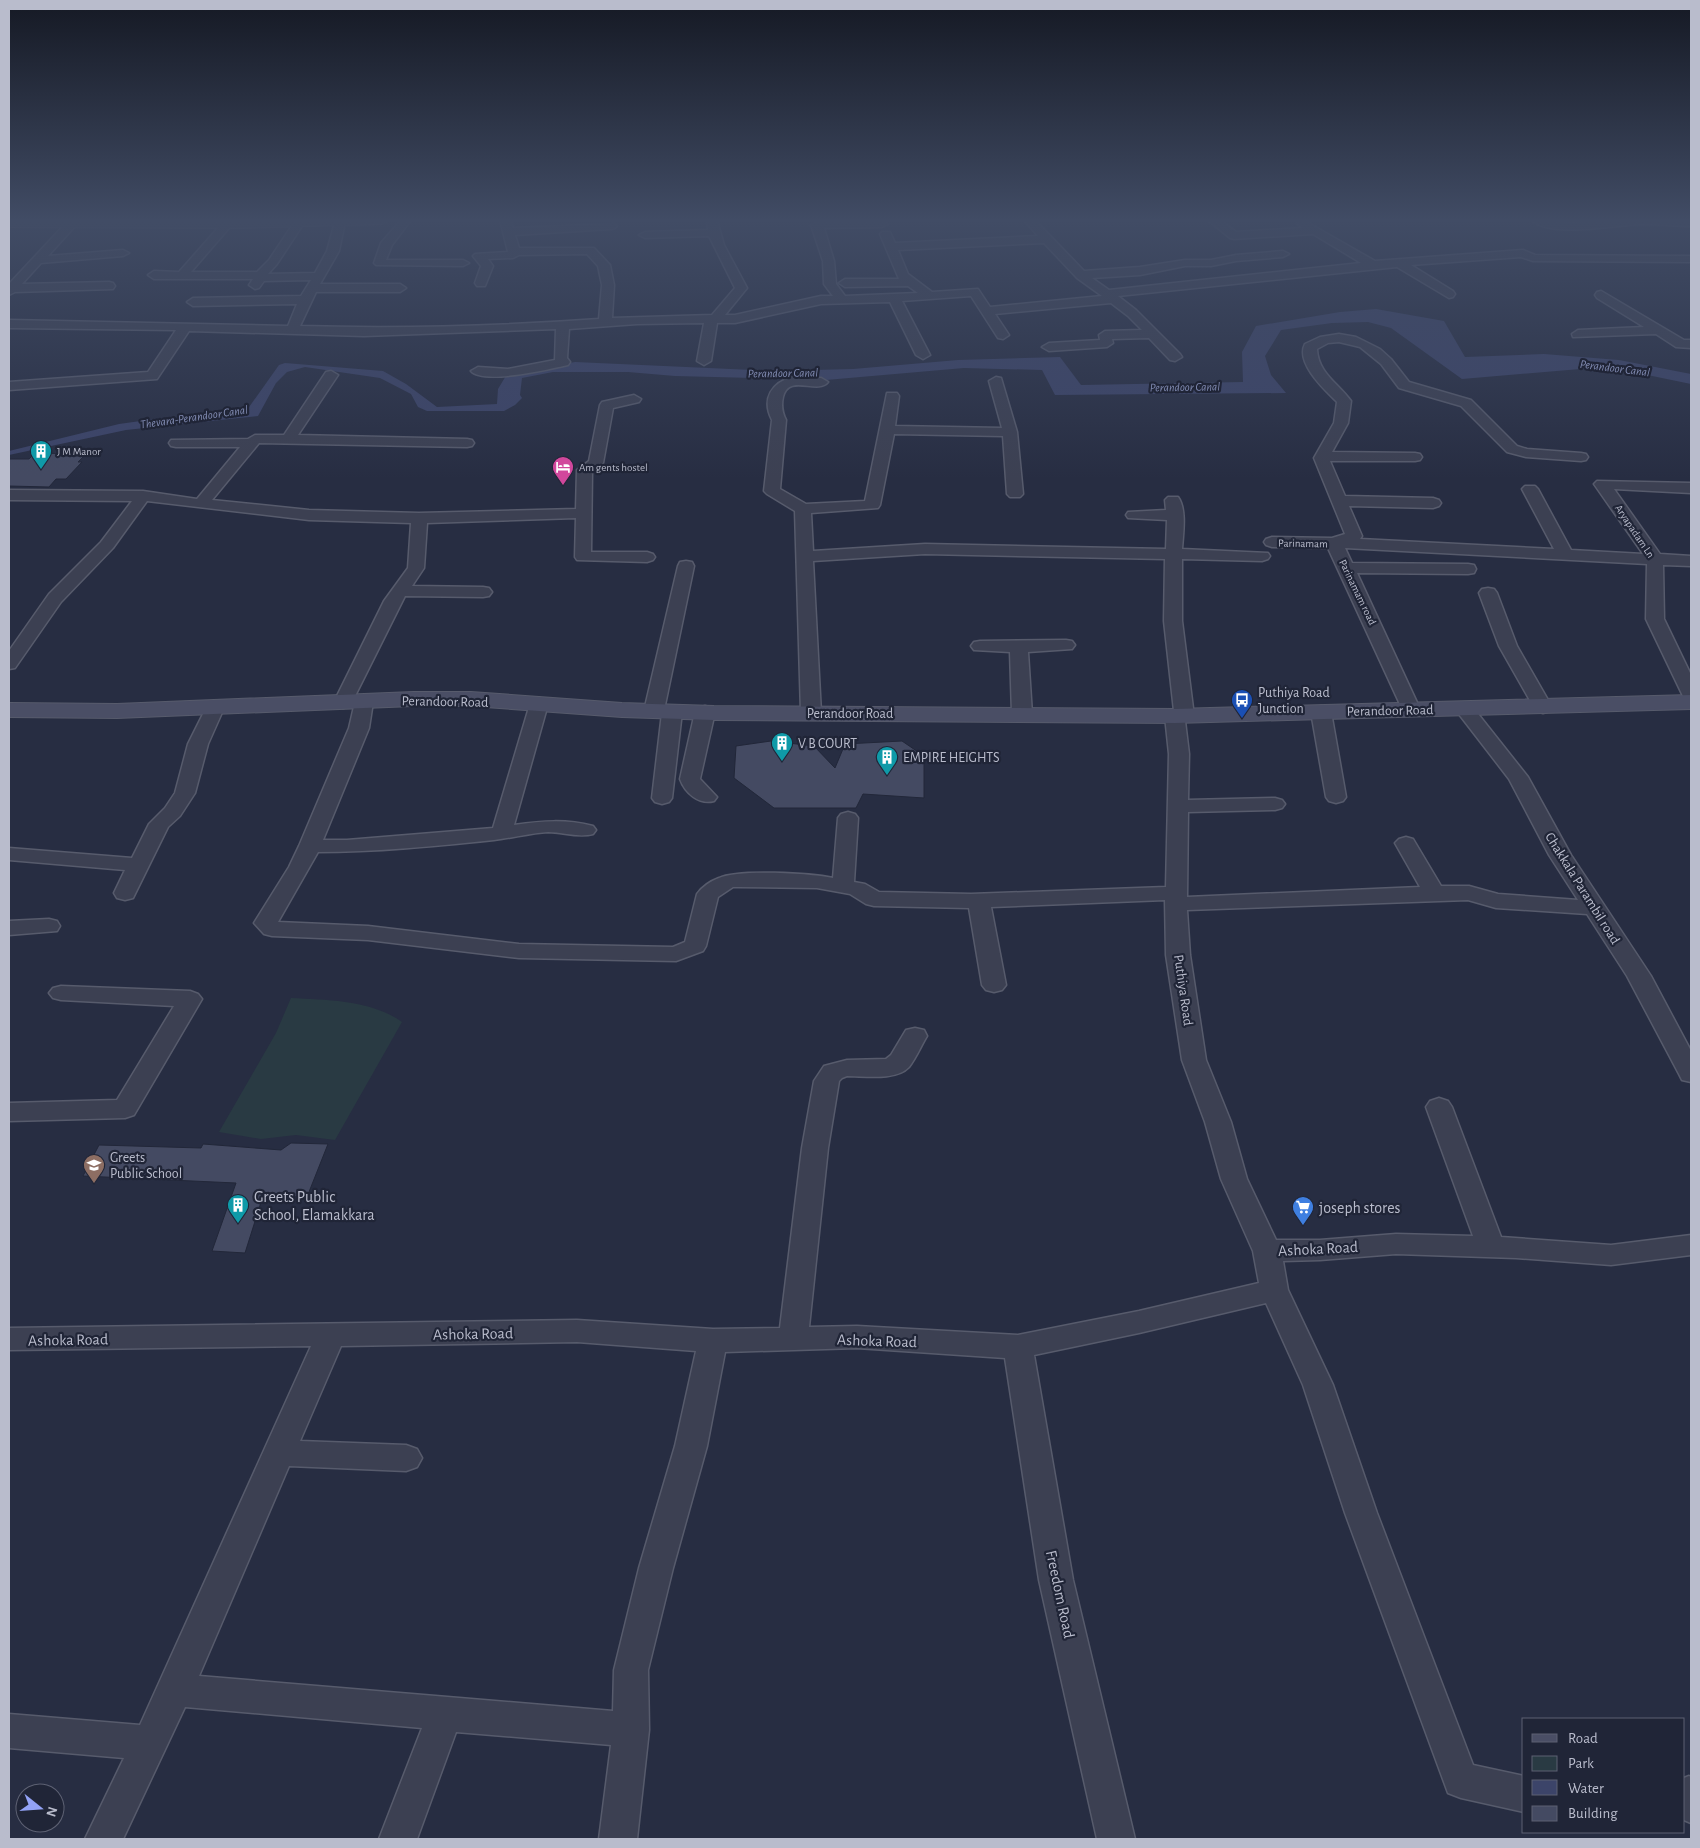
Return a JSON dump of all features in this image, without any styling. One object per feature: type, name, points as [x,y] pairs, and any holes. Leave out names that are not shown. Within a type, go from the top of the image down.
[{"type":"main road","name":"Perandoor Road","points":[[9,710],[117,711],[471,699],[663,711],[1180,716],[1691,702]]},
{"type":"street","points":[[292,330],[302,306]]},
{"type":"street","points":[[605,321],[606,306]]},
{"type":"street","points":[[704,361],[713,320],[725,306]]},
{"type":"street","points":[[9,324],[364,332],[562,325],[605,321],[735,319],[793,306]]},
{"type":"street","points":[[898,306],[923,355]]},
{"type":"street","points":[[983,306],[1002,335]]},
{"type":"street","points":[[986,310],[1019,306]]},
{"type":"street","points":[[1124,306],[1132,312],[1175,358]]},
{"type":"street","points":[[1620,306],[1681,344],[1691,344]]},
{"type":"street","points":[[478,371],[508,373],[563,362],[560,358],[562,325]]},
{"type":"street","points":[[9,386],[152,376],[185,328]]},
{"type":"street","points":[[1578,334],[1660,330]]},
{"type":"street","points":[[1049,347],[1108,343],[1105,335],[1153,334]]},
{"type":"street","points":[[1415,457],[1322,457],[1341,423],[1344,401],[1323,379],[1311,362],[1310,346],[1319,341],[1334,338],[1350,339],[1369,345],[1396,373],[1404,385],[1466,403],[1512,449],[1526,453],[1581,457]]},
{"type":"street","points":[[288,440],[331,375]]},
{"type":"street","points":[[996,380],[1010,432],[1015,494]]},
{"type":"street","points":[[821,382],[786,382],[776,390],[774,411],[779,420],[772,491],[803,509],[872,505],[892,396]]},
{"type":"street","points":[[634,399],[607,405],[596,463],[585,470],[583,557],[647,557]]},
{"type":"street","points":[[887,430],[1010,432]]},
{"type":"street","points":[[201,504],[255,439],[467,443]]},
{"type":"street","points":[[176,443],[251,443]]},
{"type":"street","name":"Parinamam road","points":[[1322,457],[1354,536],[1334,543],[1411,709]]},
{"type":"street","name":"Aryapadam Ln","points":[[1691,488],[1602,484],[1655,560],[1655,619],[1691,694]]},
{"type":"street","points":[[1530,489],[1566,555]]},
{"type":"street","points":[[9,495],[143,496],[309,515],[419,518],[584,513]]},
{"type":"street","points":[[9,664],[55,598],[107,545],[143,496]]},
{"type":"street","points":[[1339,501],[1433,503]]},
{"type":"street","name":"Puthiya Road","points":[[1134,515],[1174,508],[1172,589],[1180,716],[1176,898],[1178,955],[1194,1060],[1218,1122],[1234,1180],[1267,1251]]},
{"type":"street","points":[[803,509],[810,713]]},
{"type":"street","points":[[419,518],[416,568],[393,601],[354,702],[359,728],[300,867],[266,923],[272,929],[368,934],[519,951],[676,954],[695,946],[708,894],[727,882],[739,880],[817,881],[858,889],[874,899],[979,900],[1469,893],[1496,901],[1594,908]]},
{"type":"street","name":"Parinamam","points":[[1272,542],[1334,543],[1691,561]]},
{"type":"street","points":[[806,556],[924,549],[1262,556]]},
{"type":"street","points":[[662,798],[663,711],[686,566]]},
{"type":"street","points":[[1346,568],[1468,569]]},
{"type":"street","points":[[400,591],[484,592]]},
{"type":"street","points":[[1488,593],[1508,646],[1543,707]]},
{"type":"street","points":[[980,646],[1019,647],[1066,644]]},
{"type":"street","points":[[1019,647],[1022,714]]},
{"type":"street","points":[[502,833],[517,776],[540,704]]},
{"type":"street","points":[[125,893],[160,824],[173,812],[185,794],[198,744],[215,708]]},
{"type":"street","name":"Chakkala Parambil road","points":[[1464,708],[1518,777],[1560,855],[1638,976],[1691,1074]]},
{"type":"street","points":[[705,712],[690,779],[692,785],[707,797]]},
{"type":"street","points":[[1321,712],[1336,797]]},
{"type":"street","points":[[1178,806],[1275,804]]},
{"type":"street","points":[[843,886],[848,818]]},
{"type":"street","points":[[310,846],[348,846],[411,842],[502,833],[547,826],[586,830]]},
{"type":"street","points":[[1406,843],[1434,893]]},
{"type":"street","points":[[9,854],[139,865]]},
{"type":"street","points":[[979,900],[994,985]]},
{"type":"street","points":[[9,928],[49,926]]},
{"type":"street","points":[[9,1112],[125,1108],[190,999],[61,993]]},
{"type":"street","points":[[793,1339],[815,1148],[827,1081],[833,1072],[847,1068],[892,1067],[900,1061],[915,1036]]},
{"type":"street","points":[[1439,1107],[1491,1247]]},
{"type":"street","name":"Ashoka Road","points":[[9,1339],[577,1331],[713,1341],[857,1338],[1018,1346],[1139,1322],[1274,1290],[1267,1251],[1320,1250],[1396,1244],[1491,1247],[1611,1255],[1691,1245]]},
{"type":"street","points":[[1274,1290],[1318,1385],[1361,1513],[1461,1780],[1522,1794]]},
{"type":"street","points":[[104,1839],[175,1690],[330,1335]]},
{"type":"street","points":[[618,1839],[631,1730],[631,1670],[656,1568],[691,1446],[713,1341]]},
{"type":"street","name":"Freedom Road","points":[[1018,1346],[1056,1580],[1116,1839]]},
{"type":"street","points":[[280,1453],[406,1458]]},
{"type":"street","points":[[175,1690],[631,1730]]},
{"type":"street","points":[[398,1839],[445,1714]]},
{"type":"street","points":[[9,1731],[150,1743]]},
{"type":"green space","points":[[291,998],[349,1002],[363,1005],[377,1009],[402,1022],[335,1140],[296,1135],[261,1139],[219,1132],[276,1033]]},
{"type":"water","name":"Thevara-Perandoor Canal","points":[[1376,309],[1444,321],[1465,357],[1544,354],[1619,360],[1691,374],[1691,384],[1628,371],[1592,368],[1462,379],[1391,328],[1368,322],[1332,323],[1281,330],[1265,356],[1271,375],[1286,393],[1055,395],[1042,370],[964,368],[826,380],[675,376],[628,372],[553,372],[522,378],[520,395],[522,398],[515,405],[504,411],[427,411],[418,407],[411,394],[380,378],[305,367],[287,372],[276,383],[258,416],[126,430],[9,455],[9,451],[119,424],[162,418],[180,420],[247,410],[279,365],[285,363],[383,371],[406,384],[437,407],[497,404],[498,389],[507,374],[575,362],[773,371],[853,369],[958,360],[1060,357],[1081,385],[1243,382],[1242,352],[1256,326],[1340,312]]},
{"type":"building","name":"J M Manor","points":[[35,453],[84,456],[78,462],[82,462],[66,479],[56,479],[49,487],[9,486],[9,459],[29,459]]},
{"type":"building","points":[[771,741],[814,746],[835,768],[845,744],[902,741],[924,756],[924,798],[863,794],[856,808],[774,808],[734,778],[736,746]]},
{"type":"building","name":"Greets Public School, Elamakkara","points":[[291,1143],[328,1144],[307,1197],[263,1196],[245,1253],[212,1251],[236,1183],[83,1176],[99,1145],[201,1148],[203,1144],[281,1150]]},
{"type":"place","name":"J M Manor","points":[[41,470]]},
{"type":"place","name":"Am gents hostel","points":[[563,486]]},
{"type":"place","name":"Puthiya Road Junction","points":[[1242,719]]},
{"type":"place","name":"V B COURT","points":[[782,762]]},
{"type":"place","name":"EMPIRE HEIGHTS","points":[[887,776]]},
{"type":"place","name":"Greets Public School","points":[[94,1184]]},
{"type":"place","name":"Greets Public School, Elamakkara","points":[[238,1224]]},
{"type":"place","name":"joseph stores","points":[[1303,1226]]},
{"type":"water label","name":"Perandoor Canal","points":[[1615,368]]},
{"type":"water label","name":"Perandoor Canal","points":[[783,373]]},
{"type":"water label","name":"Perandoor Canal","points":[[1185,387]]}]
